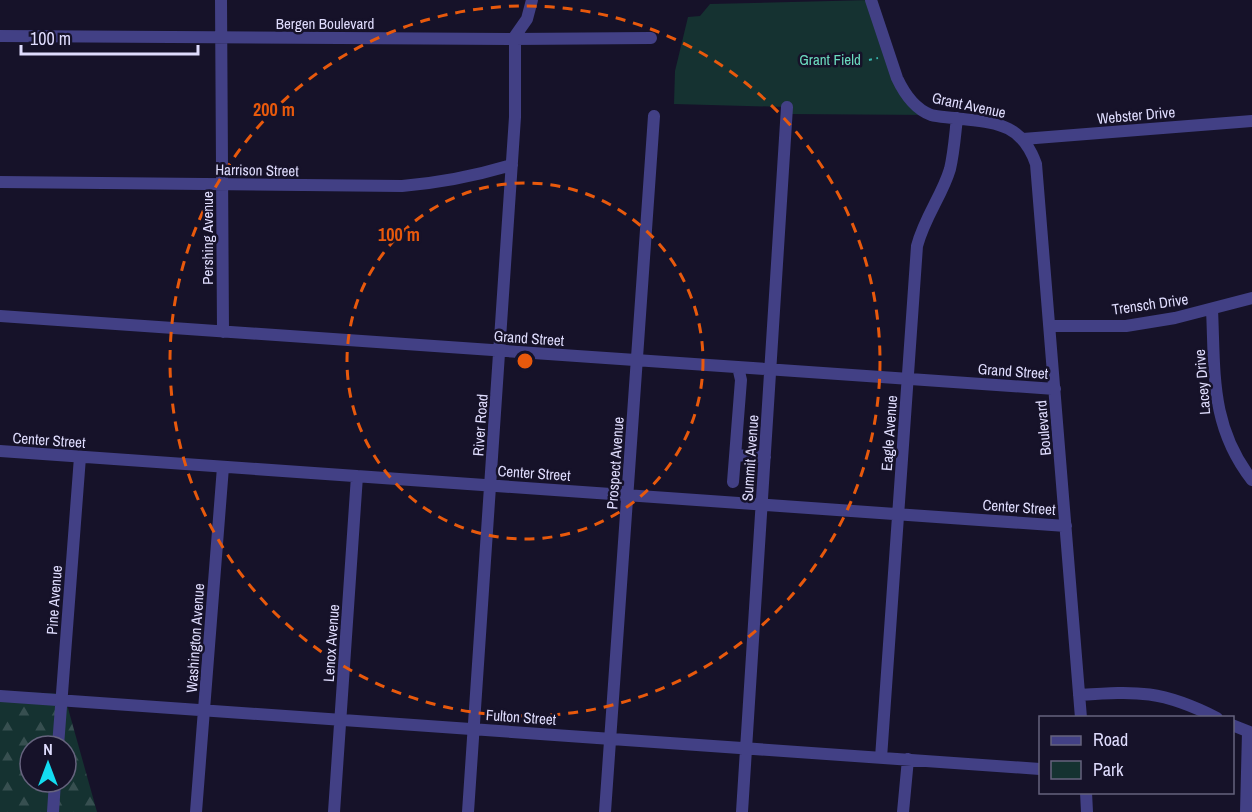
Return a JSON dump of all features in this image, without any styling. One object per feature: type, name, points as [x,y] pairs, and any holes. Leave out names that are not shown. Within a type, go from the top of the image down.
[{"type":"street","name":"Pershing Avenue","points":[[221,0],[223,332]]},
{"type":"street","points":[[513,39],[527,19],[532,0]]},
{"type":"street","name":"Grant Avenue","points":[[871,0],[903,90],[911,101],[932,115],[996,123],[1007,127],[1023,139]]},
{"type":"street","name":"Bergen Boulevard","points":[[0,36],[651,38]]},
{"type":"street","name":"River Road","points":[[468,812],[515,117],[515,44],[513,39]]},
{"type":"street","name":"Summit Avenue","points":[[742,812],[787,107]]},
{"type":"street","name":"Prospect Avenue","points":[[604,812],[654,117]]},
{"type":"street","name":"Eagle Avenue","points":[[882,758],[917,246],[922,228],[949,170],[957,118]]},
{"type":"street","name":"Webster Drive","points":[[1023,139],[1252,121]]},
{"type":"street","name":"Boulevard","points":[[1023,139],[1036,164],[1081,716]]},
{"type":"street","name":"Harrison Street","points":[[0,182],[402,186],[468,178],[512,165]]},
{"type":"street","name":"Trensch Drive","points":[[1050,326],[1126,326],[1175,318],[1252,298]]},
{"type":"street","name":"Lacey Drive","points":[[1212,309],[1219,413],[1230,447],[1252,480]]},
{"type":"street","name":"Grand Street","points":[[0,316],[1055,389]]},
{"type":"street","points":[[733,482],[741,380],[738,368]]},
{"type":"street","name":"Center Street","points":[[0,451],[1066,526]]},
{"type":"street","points":[[736,455],[765,457]]},
{"type":"street","name":"Pine Avenue","points":[[59,734],[81,457]]},
{"type":"street","name":"Washington Avenue","points":[[196,812],[223,467]]},
{"type":"street","name":"Lenox Avenue","points":[[334,812],[357,476]]},
{"type":"street","points":[[1079,695],[1148,693],[1189,703],[1214,716]]},
{"type":"street","name":"Fulton Street","points":[[0,696],[1039,769]]},
{"type":"street","points":[[1234,725],[1250,733],[1246,812]]},
{"type":"street","points":[[903,812],[908,759]]},
{"type":"street","points":[[53,812],[54,794]]},
{"type":"street","points":[[1086,794],[1087,812]]},
{"type":"green space","name":"Grant Field","points":[[871,0],[897,78],[932,115],[787,114],[787,107],[674,104],[675,71],[688,17],[700,16],[710,4]]},
{"type":"green space","points":[[0,691],[64,694],[75,734],[18,734],[18,794],[78,794],[78,744],[97,812],[0,812]]}]
